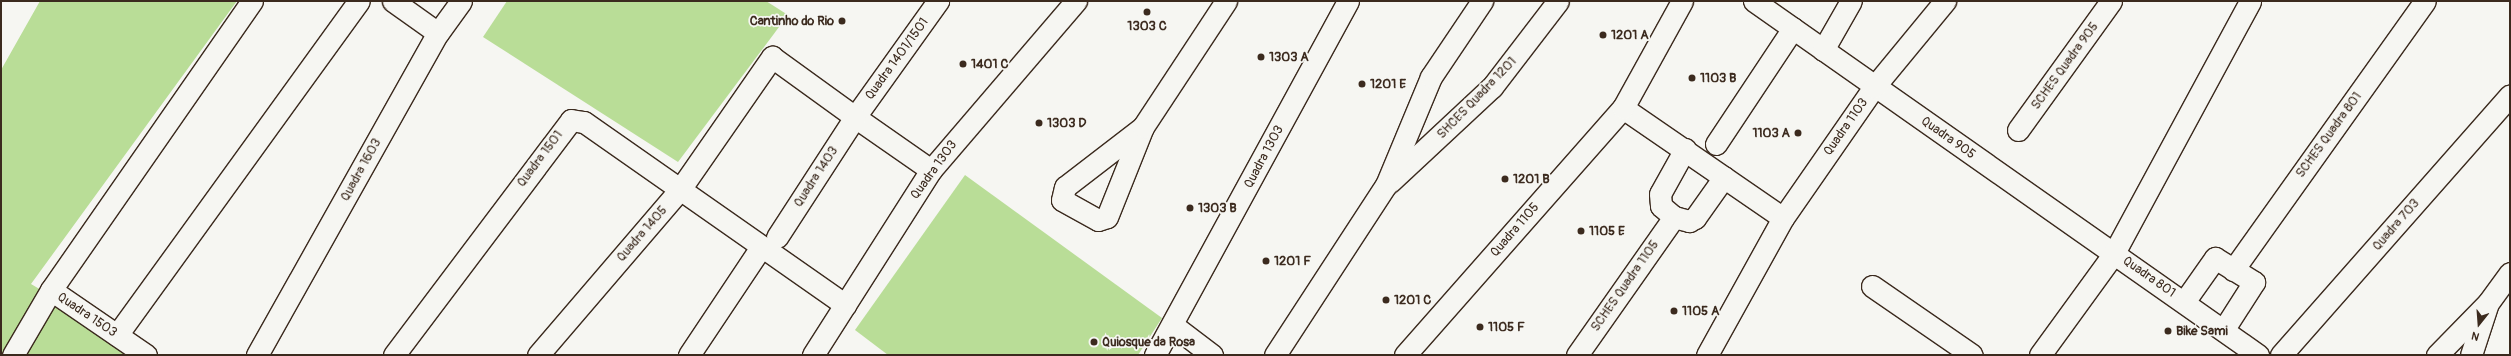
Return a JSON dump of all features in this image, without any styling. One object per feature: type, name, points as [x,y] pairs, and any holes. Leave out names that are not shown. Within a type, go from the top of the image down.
[{"type":"street","points":[[51,290],[252,1]]},
{"type":"street","points":[[117,335],[359,1]]},
{"type":"street","points":[[393,1],[438,33],[461,1]]},
{"type":"street","name":"Quadra 1401/1501","points":[[855,118],[938,1]]},
{"type":"street","name":"Quadra 1303","points":[[813,355],[931,170],[1076,1]]},
{"type":"street","points":[[1143,126],[1226,1]]},
{"type":"street","name":"Quadra 1303","points":[[1155,355],[1174,326],[1348,1]]},
{"type":"street","name":"SHCES Quadra 1201","points":[[1275,355],[1386,185],[1431,77],[1482,1]]},
{"type":"street","name":"SHCES Quadra 1201","points":[[1386,185],[1492,87],[1558,1]]},
{"type":"street","points":[[1682,1],[1623,108],[1685,149],[1783,218],[1706,355]]},
{"type":"street","name":"Quadra 1103","points":[[1754,1],[1874,87],[1783,218]]},
{"type":"street","points":[[1823,50],[1851,1]]},
{"type":"street","points":[[1874,87],[1945,1]]},
{"type":"street","name":"SCHES Quadra 905","points":[[2018,130],[2111,1]]},
{"type":"street","points":[[2040,355],[2114,253],[2250,1]]},
{"type":"street","name":"SCHES Quadra 801","points":[[2233,270],[2425,1]]},
{"type":"street","points":[[1716,144],[1793,28]]},
{"type":"street","name":"Quadra 1603","points":[[257,355],[438,33]]},
{"type":"street","points":[[845,305],[769,242],[681,188],[772,57],[855,118],[931,170]]},
{"type":"street","name":"Quadra 905","points":[[1874,87],[2114,253]]},
{"type":"street","name":"Quadra 703","points":[[2281,355],[2510,95]]},
{"type":"street","name":"Quadra 1105","points":[[1405,355],[1623,108]]},
{"type":"street","name":"Quadra 1403","points":[[769,242],[855,118]]},
{"type":"street","name":"Quadra 1501","points":[[394,355],[571,120],[584,122],[681,188]]},
{"type":"street","points":[[1685,149],[1660,194],[1661,206],[1674,217],[1689,221],[1695,218],[1724,176]]},
{"type":"street","name":"Quadra 1405","points":[[538,355],[681,188]]},
{"type":"street","name":"SCHES Quadra 1105","points":[[1577,355],[1674,217]]},
{"type":"street","points":[[689,355],[769,242]]},
{"type":"street","name":"Quadra 801","points":[[2114,253],[2224,329],[2258,355]]},
{"type":"street","name":"Quadra 801","points":[[2184,302],[2214,258],[2254,282],[2224,329]]},
{"type":"street","points":[[2437,355],[2488,303],[2510,273]]},
{"type":"street","points":[[1872,286],[1972,355]]},
{"type":"street","name":"Quadra 1503","points":[[13,355],[51,290],[146,355]]},
{"type":"street","points":[[2472,355],[2488,303]]},
{"type":"street","points":[[1174,326],[1212,355]]},
{"type":"green space","points":[[40,1],[237,1],[31,284],[117,335],[141,355],[1,355],[1,70]]},
{"type":"green space","points":[[507,1],[766,1],[788,15],[678,162],[483,37]]},
{"type":"green space","points":[[965,175],[1162,318],[1138,355],[888,355],[855,330]]},
{"type":"place","name":"1303 C","points":[[1147,12]]},
{"type":"place","name":"Cantinho do Rio","points":[[842,21]]},
{"type":"place","name":"1201 A","points":[[1603,35]]},
{"type":"place","name":"1303 A","points":[[1261,57]]},
{"type":"place","name":"1401 C","points":[[963,64]]},
{"type":"place","name":"1103 B","points":[[1692,78]]},
{"type":"place","name":"1201 E","points":[[1362,84]]},
{"type":"place","name":"1303 D","points":[[1039,123]]},
{"type":"place","name":"1103 A","points":[[1798,133]]},
{"type":"place","name":"1201 B","points":[[1505,179]]},
{"type":"place","name":"1303 B","points":[[1190,208]]},
{"type":"place","name":"1105 E","points":[[1581,231]]},
{"type":"place","name":"1201 F","points":[[1266,261]]},
{"type":"place","name":"1201 C","points":[[1386,300]]},
{"type":"place","name":"1105 A","points":[[1674,311]]},
{"type":"place","name":"1105 F","points":[[1480,327]]},
{"type":"place","name":"Bike Sami","points":[[2168,331]]},
{"type":"place","name":"Quiosque da Rosa","points":[[1094,342]]}]
